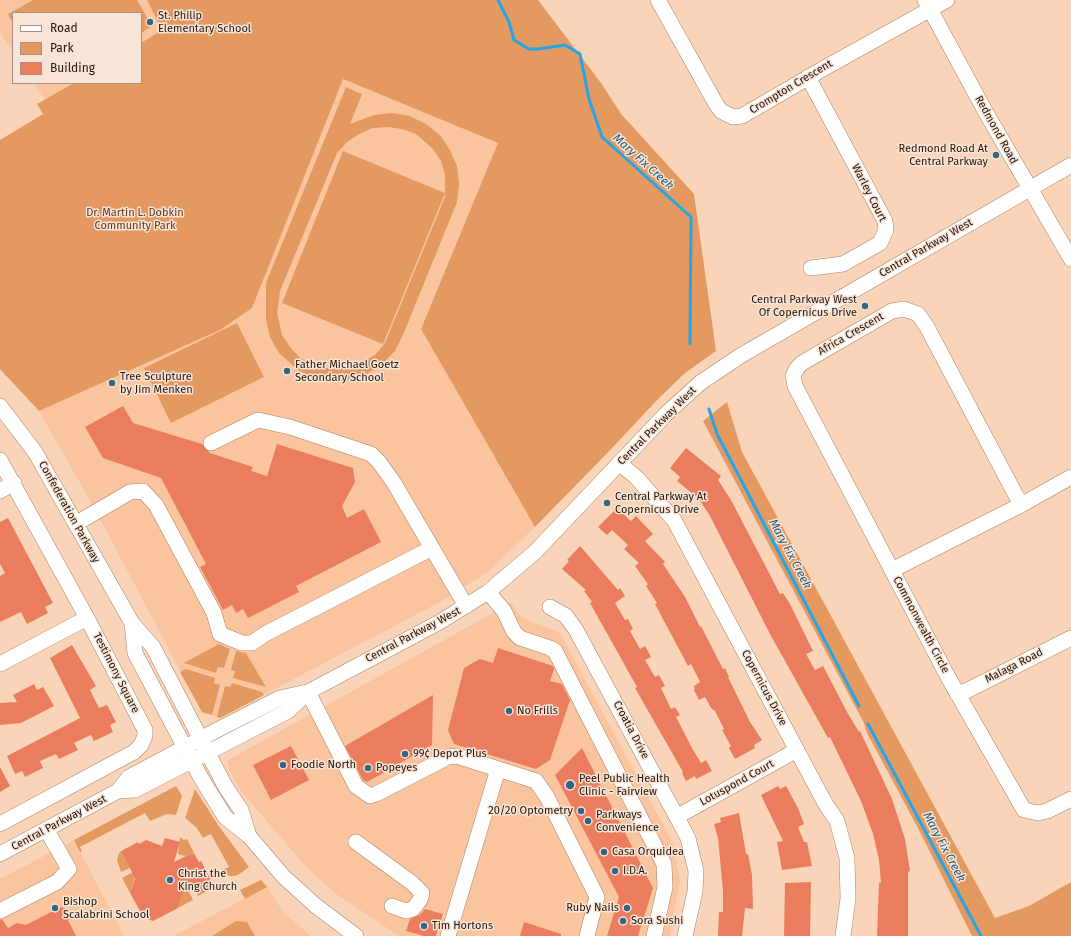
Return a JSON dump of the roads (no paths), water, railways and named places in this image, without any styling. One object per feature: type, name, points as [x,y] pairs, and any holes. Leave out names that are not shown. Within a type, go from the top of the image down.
[{"type":"street","name":"Crompton Crescent","points":[[658,0],[721,111],[733,117],[742,116],[928,5],[946,0]]},
{"type":"street","name":"Redmond Road","points":[[928,5],[985,111],[1071,259]]},
{"type":"street","name":"Warley Court","points":[[808,78],[885,221],[886,230],[880,243],[843,264],[811,268]]},
{"type":"street","name":"Central Parkway West","points":[[0,854],[118,791],[129,777],[188,754],[208,753],[288,711],[308,692],[466,606],[488,592],[535,552],[683,397],[719,370],[1071,164]]},
{"type":"street","name":"Africa Crescent","points":[[892,570],[795,386],[793,376],[802,363],[892,311],[904,309],[918,314],[927,327],[1021,505]]},
{"type":"street","name":"Confederation Parkway","points":[[0,406],[35,452],[77,523],[132,623],[153,647],[225,786],[241,810],[249,836]]},
{"type":"street","points":[[211,443],[258,420],[290,426],[371,454],[379,462],[394,483],[466,606]]},
{"type":"street","name":"Testimony Square","points":[[0,460],[14,483],[146,730],[141,745],[134,752],[0,824]]},
{"type":"street","name":"Copernicus Drive","points":[[619,463],[636,477],[674,520],[825,803],[837,821],[847,858],[848,898],[843,936]]},
{"type":"street","name":"Commonwealth Circle","points":[[1071,477],[1021,505],[892,570],[958,695],[1024,810],[1038,814],[1071,799]]},
{"type":"street","points":[[0,491],[14,483]]},
{"type":"street","points":[[77,523],[130,492],[143,491],[150,497],[166,522],[214,613],[220,634],[242,643],[252,644],[265,634],[432,548]]},
{"type":"street","points":[[488,592],[504,611],[514,632],[520,638],[555,651],[653,841],[664,864],[665,876],[665,887],[654,936]]},
{"type":"street","name":"Croatia Drive","points":[[550,607],[566,616],[576,630],[678,816],[692,849],[696,871],[695,892],[685,936]]},
{"type":"street","points":[[0,664],[87,618]]},
{"type":"street","name":"Confederation Parkway","points":[[132,623],[135,653],[188,754],[225,818],[249,836],[284,877],[316,906],[356,936]]},
{"type":"street","name":"Malaga Road","points":[[958,695],[1071,638]]},
{"type":"street","name":"Central Parkway West","points":[[188,754],[201,739],[280,698],[308,692]]},
{"type":"street","points":[[308,692],[356,786],[370,796],[448,757],[457,756],[536,781],[547,798],[597,897],[587,936]]},
{"type":"street","name":"Lotuspond Court","points":[[678,816],[797,750]]},
{"type":"street","points":[[448,936],[498,769]]},
{"type":"street","points":[[0,911],[57,882],[69,869],[46,830]]},
{"type":"street","points":[[356,842],[368,851],[374,865],[399,883],[412,883],[422,893],[420,900],[413,909],[406,911],[392,906]]},
{"type":"waterway","name":"Mary Fix Creek","points":[[498,0],[509,22],[514,40],[529,49],[565,45],[580,54],[589,99],[602,137],[691,217],[690,344]]},
{"type":"waterway","name":"Mary Fix Creek","points":[[709,409],[717,434],[859,706]]},
{"type":"waterway","name":"Mary Fix Creek","points":[[868,724],[981,936]]},
{"type":"place","name":"St. Philip Elementary School","points":[[150,22]]},
{"type":"place","name":"Redmond Road At Central Parkway","points":[[996,155]]},
{"type":"place","name":"Central Parkway West Of Copernicus Drive","points":[[865,306]]},
{"type":"place","name":"Father Michael Goetz Secondary School","points":[[287,371]]},
{"type":"place","name":"Tree Sculpture by Jim Menken","points":[[112,383]]},
{"type":"place","name":"Central Parkway At Copernicus Drive","points":[[607,503]]},
{"type":"place","name":"No Frills","points":[[509,711]]},
{"type":"place","name":"99¢ Depot Plus","points":[[405,754]]},
{"type":"place","name":"Foodie North","points":[[283,765]]},
{"type":"place","name":"Popeyes","points":[[368,768]]},
{"type":"place","name":"Peel Public Health Clinic - Fairview","points":[[570,785]]},
{"type":"place","name":"20/20 Optometry","points":[[581,811]]},
{"type":"place","name":"Parkways Convenience","points":[[588,821]]},
{"type":"place","name":"Casa Orquidea","points":[[604,852]]},
{"type":"place","name":"I.D.A.","points":[[615,871]]},
{"type":"place","name":"Christ the King Church","points":[[170,880]]},
{"type":"place","name":"Bishop Scalabrini School","points":[[55,908]]},
{"type":"place","name":"Ruby Nails","points":[[627,908]]},
{"type":"place","name":"Sora Sushi","points":[[623,921]]},
{"type":"place","name":"Tim Hortons","points":[[424,926]]},
{"type":"park label","name":"Dr. Martin L. Dobkin Community Park","points":[[135,219]]}]
